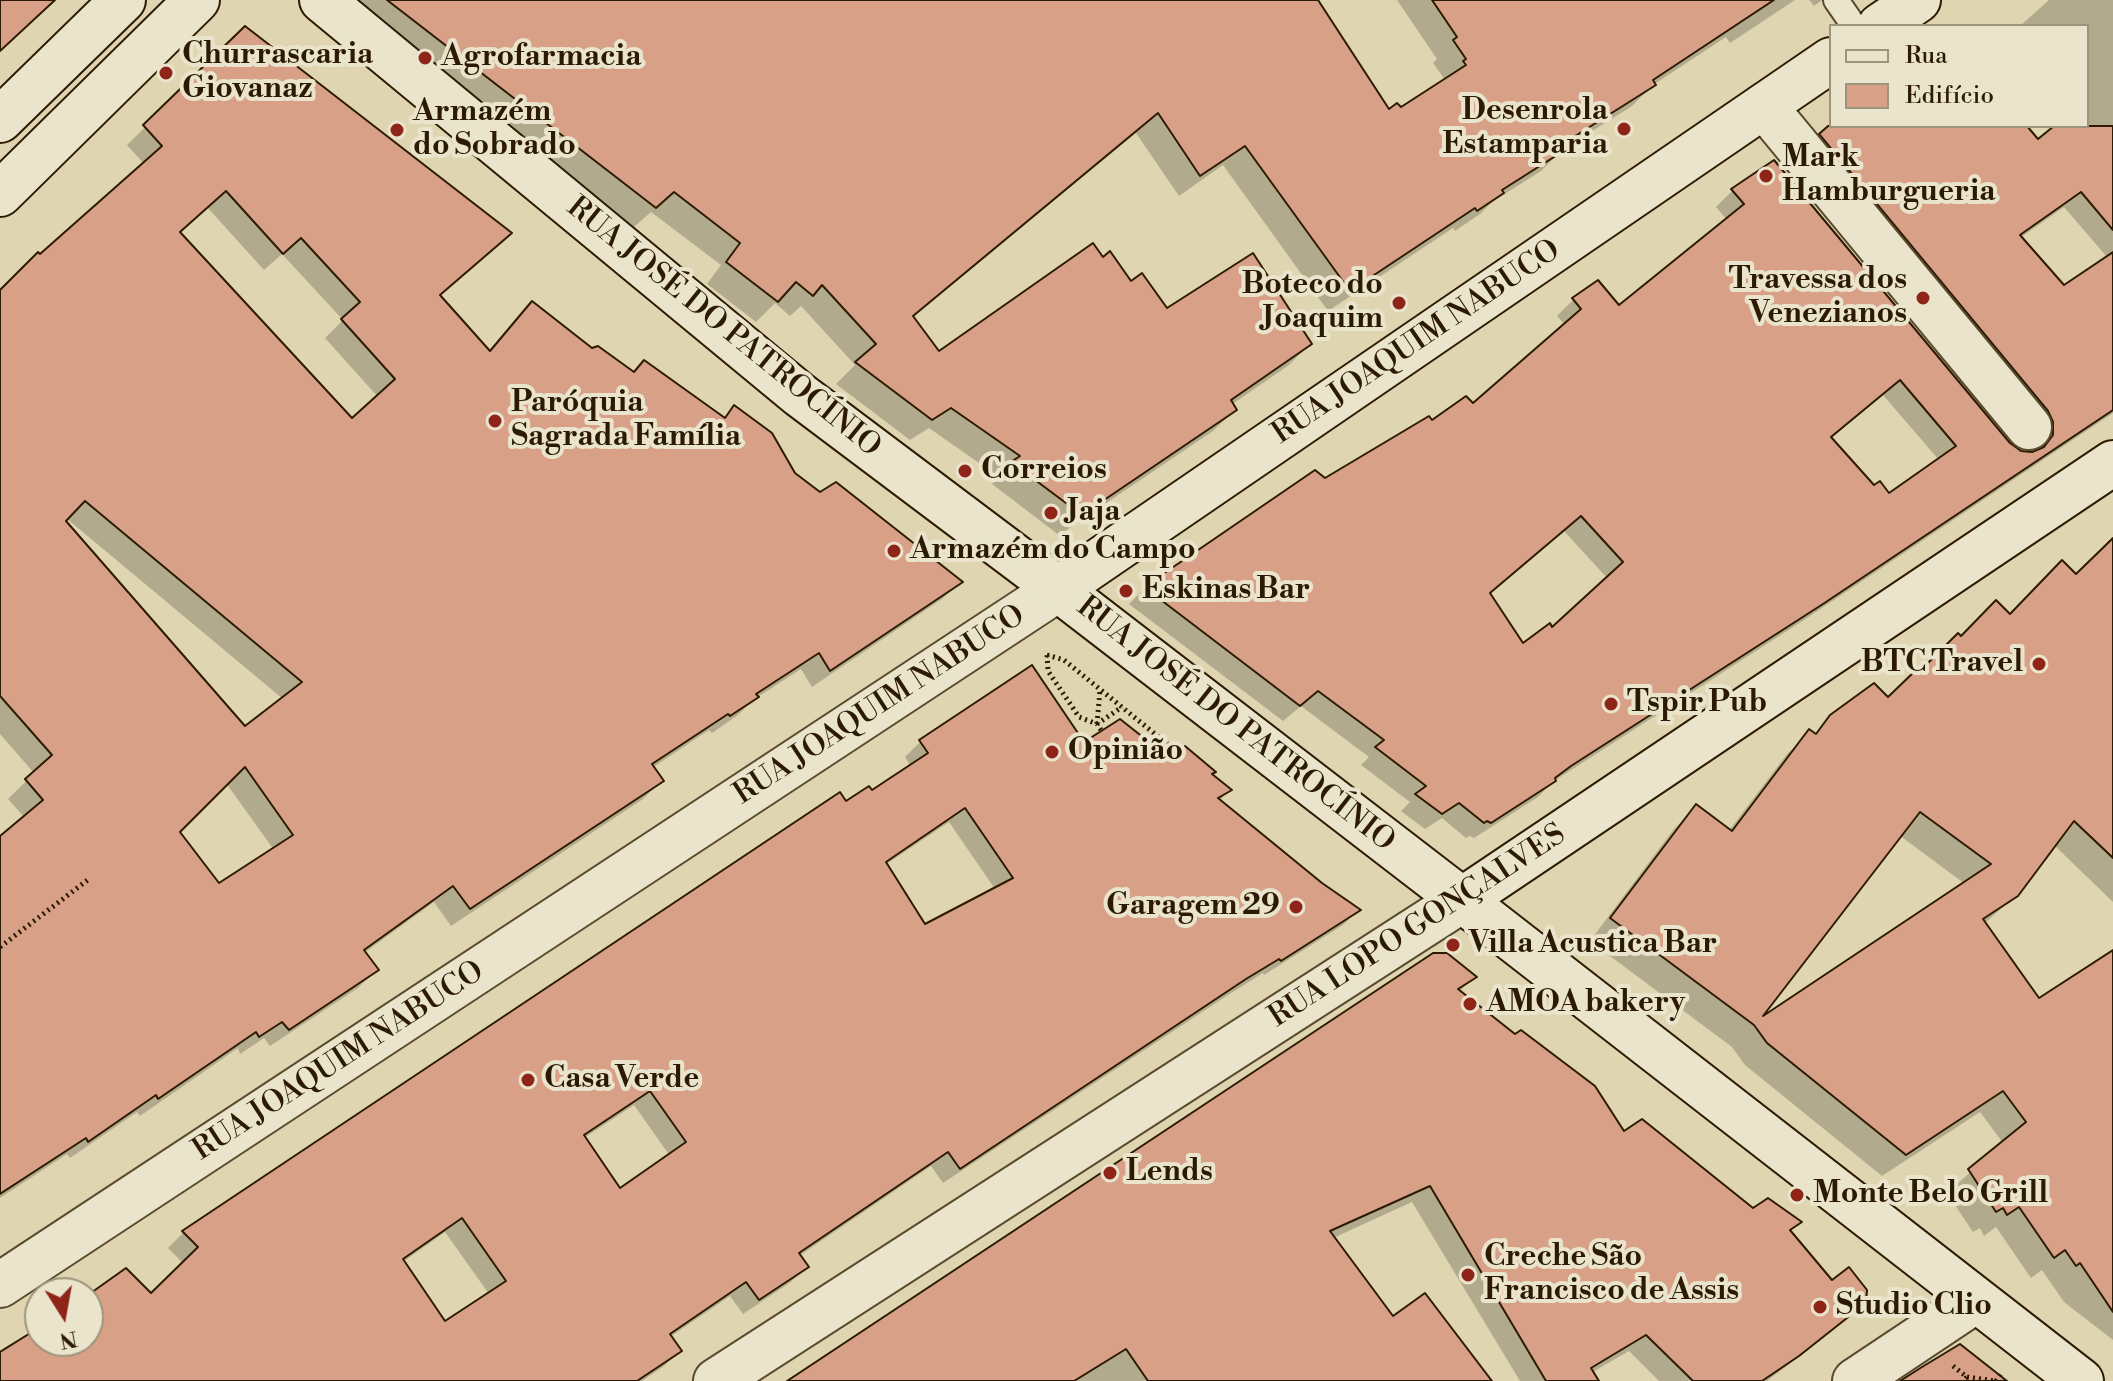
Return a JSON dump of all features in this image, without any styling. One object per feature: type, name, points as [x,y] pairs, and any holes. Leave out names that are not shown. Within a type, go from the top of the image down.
[{"type":"street","points":[[0,120],[123,0]]},
{"type":"street","points":[[0,194],[197,0]]},
{"type":"street","name":"RUA JOSÉ DO PATROCÍNIO","points":[[322,0],[800,395],[1058,589],[2081,1381]]},
{"type":"street","points":[[1883,24],[1918,0]]},
{"type":"street","name":"RUA JOAQUIM NABUCO","points":[[0,1285],[1058,589],[1829,61]]},
{"type":"street","points":[[1764,106],[2029,427]]},
{"type":"street","name":"RUA LOPO GONÇALVES","points":[[716,1381],[1462,900],[2113,463]]},
{"type":"street","points":[[1855,1381],[1975,1301]]},
{"type":"lane","points":[[1836,0],[1853,24]]},
{"type":"path","points":[[1020,614],[1047,655],[1048,671],[1079,717],[1097,724],[1101,730]]},
{"type":"path","points":[[1047,655],[1064,660],[1171,747]]},
{"type":"path","points":[[1097,724],[1100,690]]},
{"type":"path","points":[[1097,724],[1122,707]]},
{"type":"path","points":[[0,947],[89,879]]},
{"type":"path","points":[[1967,1377],[1995,1381]]},
{"type":"building","points":[[0,0],[55,0],[0,51]]},
{"type":"building","points":[[387,0],[1318,0],[1389,109],[1397,103],[1401,107],[1466,65],[1463,61],[1466,59],[1453,40],[1457,37],[1432,0],[1774,0],[1653,80],[1656,85],[1561,145],[1565,150],[1502,190],[1504,193],[1477,211],[1475,208],[1350,291],[1245,146],[1200,176],[1158,113],[913,316],[939,351],[1093,243],[1103,257],[1110,251],[1131,281],[1142,273],[1167,308],[1253,253],[1312,344],[1231,400],[1237,410],[1082,515],[1011,462],[1020,456],[951,408],[932,420],[855,362],[876,344],[822,285],[813,296],[796,282],[778,302],[726,262],[740,243],[674,192],[656,208]]},
{"type":"building","points":[[245,26],[512,233],[440,295],[490,351],[532,301],[592,348],[598,346],[634,372],[644,360],[725,418],[734,405],[772,433],[795,473],[820,492],[836,482],[963,582],[830,671],[819,653],[756,694],[759,697],[652,764],[664,781],[470,909],[453,886],[364,950],[379,970],[289,1030],[282,1022],[259,1037],[256,1032],[158,1099],[156,1095],[88,1142],[86,1138],[0,1194],[0,836],[43,800],[25,779],[52,755],[0,696],[0,290],[38,252],[40,254],[162,146],[143,125]],"holes":[[[226,191],[283,254],[301,238],[360,302],[341,319],[395,379],[352,418],[180,232]],[[85,501],[302,682],[245,726],[66,521]],[[245,767],[293,835],[219,883],[180,832]]]},
{"type":"building","points":[[1828,126],[2029,128],[2038,139],[2052,128],[2113,126],[2113,230],[2081,192],[2020,235],[2064,285],[2113,252],[2113,410],[1823,604],[1571,766],[1555,778],[1556,781],[1491,823],[1484,823],[1459,803],[1442,814],[1415,794],[1426,786],[1375,747],[1384,740],[1318,691],[1300,706],[1144,587],[1315,470],[1325,478],[1429,416],[1432,420],[1466,396],[1473,403],[1581,309],[1572,298],[1598,280],[1619,305],[1744,204],[1731,189],[1774,160],[2010,443],[2021,451],[2032,452],[2044,447],[2053,435],[2053,422],[2048,411],[1819,134]],"holes":[[[1900,380],[1956,446],[1889,493],[1880,481],[1874,485],[1831,437]],[[1581,516],[1623,562],[1552,627],[1550,623],[1523,643],[1490,593]]]},
{"type":"building","points":[[2113,538],[2113,858],[2074,821],[2018,896],[1983,919],[2039,998],[2113,950],[2113,1312],[2080,1263],[2076,1266],[2065,1250],[2054,1258],[2019,1207],[2007,1215],[2003,1208],[1996,1212],[1968,1169],[2026,1122],[2003,1091],[1906,1155],[1767,1043],[1754,1025],[1610,918],[1696,804],[1732,831],[1809,729],[1816,734],[1830,715],[1874,683],[1888,697],[1917,669],[1919,672],[1958,633],[1961,636],[1996,600],[2010,614],[2062,560],[2076,574]],"holes":[[[1920,812],[1991,864],[1763,1016]]]},
{"type":"building","points":[[1032,665],[1084,742],[1120,719],[1168,757],[1185,746],[1232,790],[1218,798],[1322,883],[1361,910],[1281,961],[1279,959],[1246,979],[960,1169],[948,1152],[799,1253],[809,1267],[759,1300],[746,1282],[670,1334],[682,1351],[637,1381],[0,1381],[0,1352],[24,1337],[24,1357],[104,1357],[104,1284],[126,1268],[151,1293],[198,1247],[182,1231],[840,792],[846,801],[869,786],[872,790],[928,753],[919,740]],"holes":[[[965,808],[1013,878],[925,924],[886,862]],[[650,1091],[686,1142],[620,1188],[584,1135]],[[462,1218],[506,1281],[445,1321],[403,1259]]]},
{"type":"building","points":[[1433,953],[1447,953],[1477,977],[1458,989],[1515,1034],[1521,1030],[1595,1086],[1624,1131],[1642,1119],[1753,1208],[1768,1198],[1802,1222],[1790,1230],[1832,1280],[1849,1267],[1867,1290],[1866,1303],[1762,1381],[1693,1381],[1646,1335],[1591,1368],[1599,1381],[1546,1381],[1430,1186],[1330,1231],[1393,1316],[1425,1293],[1492,1381],[1148,1381],[1126,1349],[1074,1381],[787,1381]]},
{"type":"building","points":[[1960,1344],[2007,1381],[1900,1381],[1922,1367]]},
{"type":"place","name":"Agrofarmacia","points":[[425,58]]},
{"type":"place","name":"Churrascaria Giovanaz","points":[[166,73]]},
{"type":"place","name":"Desenrola Estamparia","points":[[1624,129]]},
{"type":"place","name":"Armazém do Sobrado","points":[[397,130]]},
{"type":"place","name":"Mark Hamburgueria","points":[[1766,176]]},
{"type":"place","name":"Travessa dos Venezianos","points":[[1923,298]]},
{"type":"place","name":"Boteco do Joaquim","points":[[1399,303]]},
{"type":"place","name":"Paróquia Sagrada Família","points":[[495,421]]},
{"type":"place","name":"Correios","points":[[965,471]]},
{"type":"place","name":"Jaja","points":[[1051,513]]},
{"type":"place","name":"Armazém do Campo","points":[[894,551]]},
{"type":"place","name":"Eskinas Bar","points":[[1126,591]]},
{"type":"place","name":"BTC Travel","points":[[2039,664]]},
{"type":"place","name":"Tspir Pub","points":[[1611,704]]},
{"type":"place","name":"Opinião","points":[[1052,752]]},
{"type":"place","name":"Garagem 29","points":[[1296,907]]},
{"type":"place","name":"Villa Acustica Bar","points":[[1453,945]]},
{"type":"place","name":"AMOA bakery","points":[[1470,1004]]},
{"type":"place","name":"Casa Verde","points":[[528,1080]]},
{"type":"place","name":"Lends","points":[[1110,1173]]},
{"type":"place","name":"Monte Belo Grill","points":[[1797,1195]]},
{"type":"place","name":"Creche São Francisco de Assis","points":[[1468,1275]]},
{"type":"place","name":"Studio Clio","points":[[1820,1307]]}]
